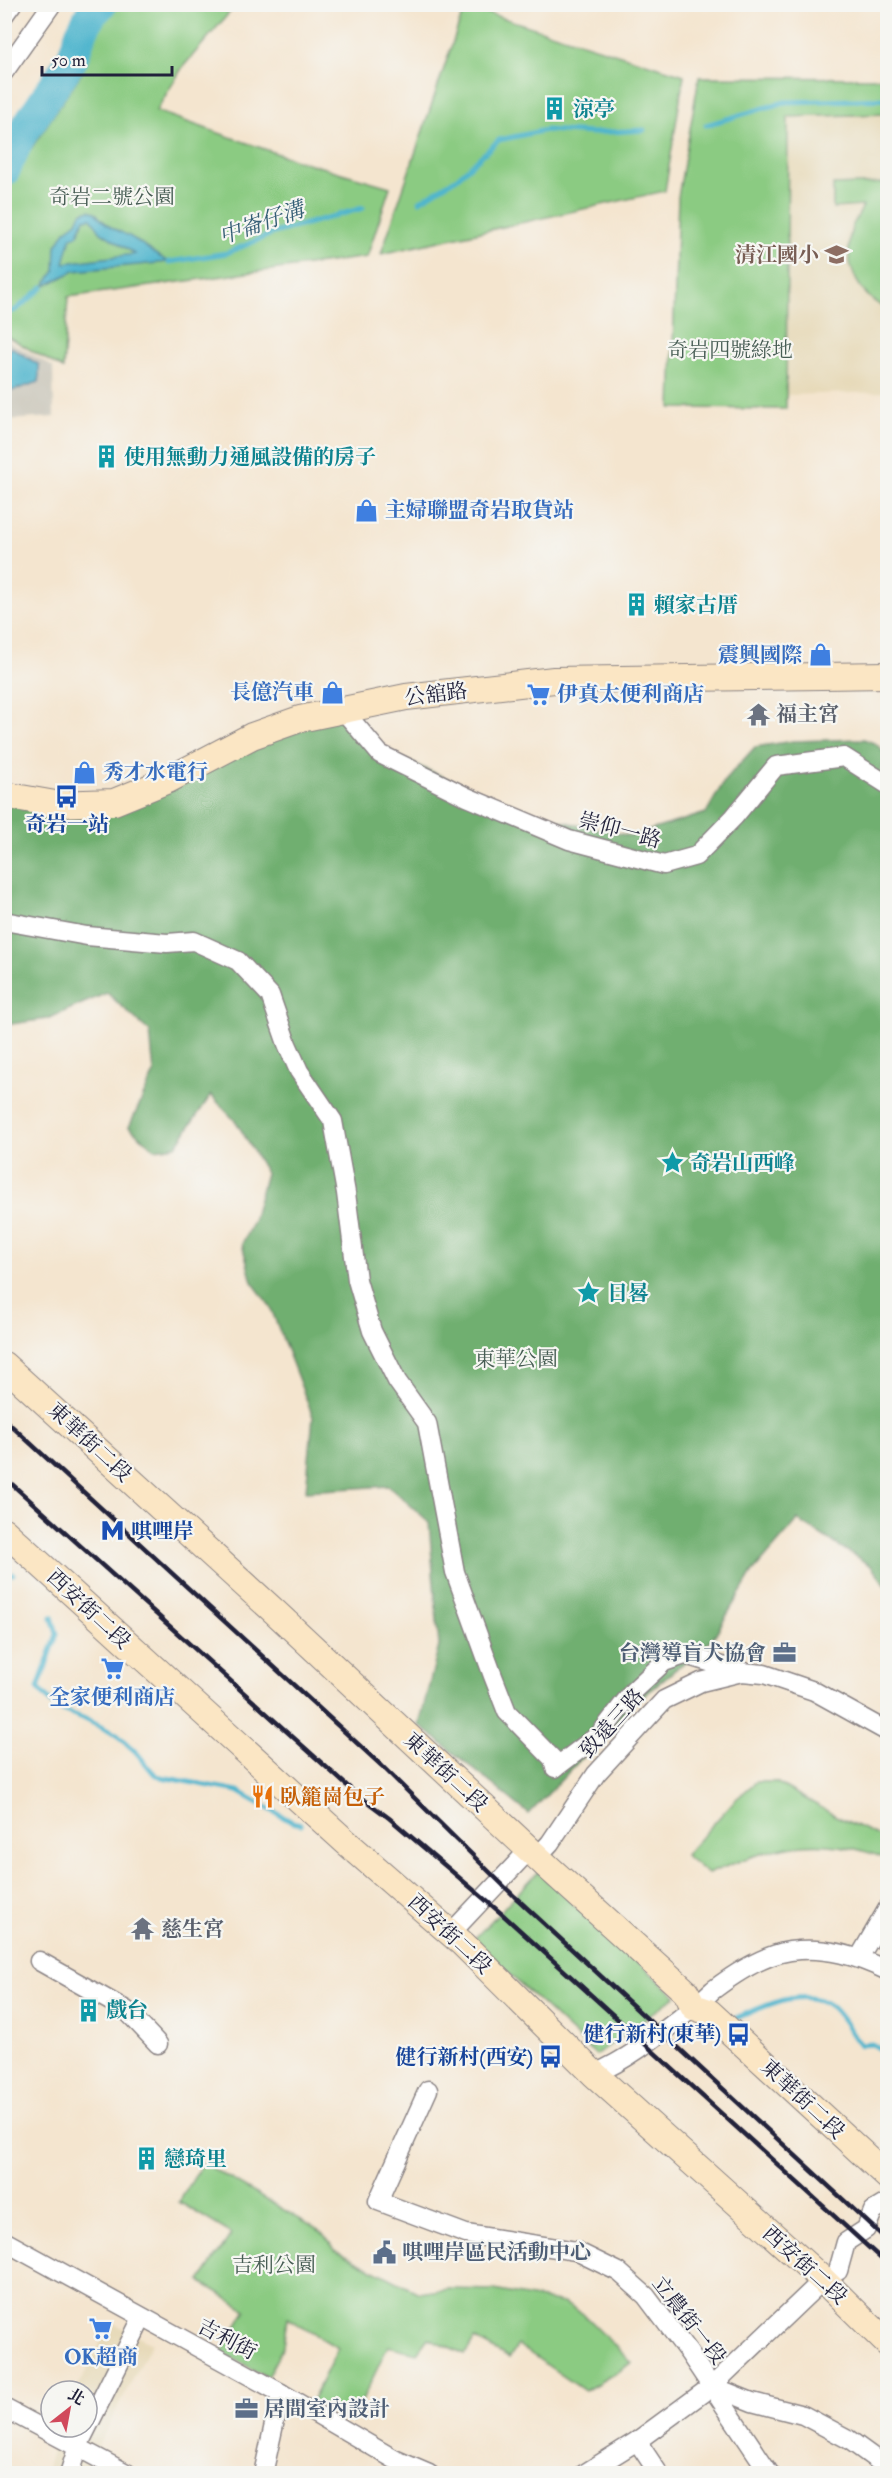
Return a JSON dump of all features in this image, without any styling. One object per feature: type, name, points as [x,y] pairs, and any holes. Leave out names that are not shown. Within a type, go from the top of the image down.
[{"type":"street","points":[[4,15],[12,4]]},
{"type":"street","points":[[4,72],[52,4]]},
{"type":"street","name":"公舘路","points":[[4,795],[55,804],[114,802],[168,780],[252,736],[300,719],[406,697],[548,680],[888,675]]},
{"type":"street","name":"崇仰一路","points":[[342,709],[380,754],[467,797],[569,840],[664,865],[696,856],[734,817],[776,766],[844,757],[888,785]]},
{"type":"street","points":[[4,921],[87,936],[167,943],[194,941],[238,961],[270,995],[286,1044],[299,1071],[333,1121],[360,1290],[377,1341],[397,1381],[427,1423],[455,1572],[493,1676],[507,1712],[553,1759],[555,1768],[600,1734],[634,1690],[664,1662],[685,1654],[742,1672]]},
{"type":"street","name":"東華街二段","points":[[4,1365],[686,1992],[694,2007],[709,2012],[888,2177]]},
{"type":"street","name":"西安街二段","points":[[4,1531],[217,1726],[451,1933],[594,2074],[830,2276],[888,2344]]},
{"type":"street","name":"致遠三路","points":[[451,1933],[533,1853],[550,1843],[596,1774],[664,1700],[701,1682],[742,1672],[764,1674],[813,1691],[888,1732]]},
{"type":"street","points":[[859,1958],[888,1908]]},
{"type":"street","points":[[594,2074],[615,2065],[722,1985],[756,1964],[779,1954],[821,1950],[859,1958],[888,1971]]},
{"type":"street","points":[[39,1960],[126,2010],[158,2043]]},
{"type":"street","name":"立農街一段","points":[[428,2090],[378,2201],[466,2234],[576,2251],[619,2272],[646,2296],[712,2386],[752,2402],[803,2415],[848,2439],[888,2468]]},
{"type":"street","points":[[584,2474],[637,2441],[712,2386],[830,2276],[846,2242],[866,2229],[873,2211],[888,2202]]},
{"type":"street","name":"吉利街","points":[[4,2241],[281,2393],[391,2466],[429,2474]]},
{"type":"street","points":[[69,2474],[78,2446],[142,2318]]},
{"type":"street","points":[[712,2386],[770,2474]]},
{"type":"street","points":[[263,2474],[281,2393]]},
{"type":"street","points":[[4,2408],[128,2474]]},
{"type":"street","points":[[637,2441],[659,2474]]},
{"type":"shaded area","name":"清江國小","points":[[887,114],[887,392],[786,395],[788,117]]},
{"type":"shaded area","points":[[4,338],[53,367],[54,417],[5,420]]},
{"type":"shaded area","points":[[111,2322],[152,2343],[99,2444],[90,2473],[45,2474],[55,2439],[99,2439],[99,2379],[82,2379]]},
{"type":"green space","name":"奇岩二號公園","points":[[119,5],[236,5],[182,68],[156,111],[290,158],[390,187],[367,257],[68,297],[63,369],[5,335],[5,188],[83,71],[104,19]]},
{"type":"green space","points":[[465,6],[684,75],[665,191],[381,254]]},
{"type":"green space","name":"奇岩四號綠地","points":[[699,77],[887,78],[887,114],[788,117],[786,409],[671,408],[678,197]]},
{"type":"green space","points":[[888,183],[887,309],[867,295],[854,275],[851,264],[849,240],[852,227],[863,206],[833,208],[833,185]]},
{"type":"green space","name":"東華公園","points":[[331,719],[359,721],[379,749],[532,815],[631,836],[706,813],[725,780],[755,747],[793,741],[864,739],[876,744],[887,755],[880,774],[888,792],[887,1587],[871,1566],[798,1520],[752,1573],[712,1640],[635,1702],[529,1814],[419,1725],[439,1646],[429,1522],[389,1486],[306,1491],[313,1417],[270,1306],[252,1282],[242,1244],[253,1221],[266,1173],[237,1123],[211,1095],[176,1146],[155,1149],[129,1127],[154,1073],[150,1032],[107,993],[47,1019],[5,1025],[4,801],[88,818],[174,787],[259,741]]},
{"type":"green space","points":[[756,1782],[776,1782],[836,1816],[887,1840],[887,1859],[839,1846],[817,1844],[775,1850],[708,1874],[685,1855],[735,1800]]},
{"type":"green space","points":[[538,1872],[676,1996],[596,2055],[473,1940]]},
{"type":"green space","name":"吉利公園","points":[[203,2163],[322,2232],[335,2250],[419,2293],[448,2289],[494,2290],[563,2303],[582,2313],[632,2363],[585,2391],[518,2345],[509,2358],[475,2339],[465,2354],[428,2338],[417,2353],[388,2346],[352,2422],[312,2401],[338,2348],[287,2318],[283,2347],[267,2377],[221,2352],[246,2310],[200,2281],[232,2234],[179,2202]]},
{"type":"water","points":[[89,210],[95,212],[110,226],[169,262],[74,271],[43,287],[55,271],[56,246],[65,231],[77,222],[81,213]],"holes":[[[91,218],[101,232],[135,254],[64,263],[71,237],[78,235],[84,219]]]},
{"type":"water","points":[[11,347],[39,365],[39,382],[5,393],[5,357]]},
{"type":"waterway","points":[[4,171],[19,138],[72,59],[81,33],[91,14],[101,4]]},
{"type":"waterway","name":"中崙仔溝","points":[[706,125],[785,102],[888,99]]},
{"type":"waterway","name":"中崙仔溝","points":[[420,201],[457,178],[499,140],[546,130],[592,133],[644,130]]},
{"type":"waterway","name":"中崙仔溝","points":[[169,262],[227,253],[274,233],[363,208]]},
{"type":"waterway","name":"中崙仔溝","points":[[4,314],[16,310],[43,287]]},
{"type":"waterway","points":[[4,1575],[13,1574]]},
{"type":"waterway","points":[[52,1617],[57,1634],[38,1688],[56,1708],[117,1735],[136,1752],[156,1776],[238,1791],[292,1822],[301,1824]]},
{"type":"waterway","points":[[734,2019],[783,2000],[796,1998],[821,2000],[832,2007],[860,2045],[872,2044],[888,2054]]},
{"type":"railway","points":[[4,1419],[382,1766],[514,1896],[888,2241]]},
{"type":"railway","points":[[4,1477],[354,1792],[389,1818],[502,1914],[888,2265]]},
{"type":"place","name":"涼亭","points":[[555,109]]},
{"type":"place","name":"清江國小","points":[[837,255]]},
{"type":"place","name":"使用無動力通風設備的房子","points":[[106,457]]},
{"type":"place","name":"主婦聯盟奇岩取貨站","points":[[367,510]]},
{"type":"place","name":"賴家古厝","points":[[636,605]]},
{"type":"place","name":"震興國際","points":[[820,655]]},
{"type":"place","name":"長億汽車","points":[[332,692]]},
{"type":"place","name":"伊真太便利商店","points":[[539,694]]},
{"type":"place","name":"福主宮","points":[[758,714]]},
{"type":"place","name":"秀才水電行","points":[[85,772]]},
{"type":"place","name":"奇岩一站","points":[[67,796]]},
{"type":"place","name":"奇岩山西峰","points":[[672,1163]]},
{"type":"place","name":"日晷","points":[[589,1293]]},
{"type":"place","name":"唭哩岸","points":[[113,1531]]},
{"type":"place","name":"台灣導盲犬協會","points":[[784,1653]]},
{"type":"place","name":"全家便利商店","points":[[112,1669]]},
{"type":"place","name":"臥籠崗包子","points":[[262,1797]]},
{"type":"place","name":"慈生宮","points":[[143,1929]]},
{"type":"place","name":"戲台","points":[[88,2010]]},
{"type":"place","name":"健行新村(東華)","points":[[739,2034]]},
{"type":"place","name":"健行新村(西安)","points":[[551,2057]]},
{"type":"place","name":"戀琦里","points":[[146,2159]]},
{"type":"place","name":"唭哩岸區民活動中心","points":[[384,2252]]},
{"type":"place","name":"OK超商","points":[[101,2329]]},
{"type":"place","name":"居間室內設計","points":[[246,2409]]}]
